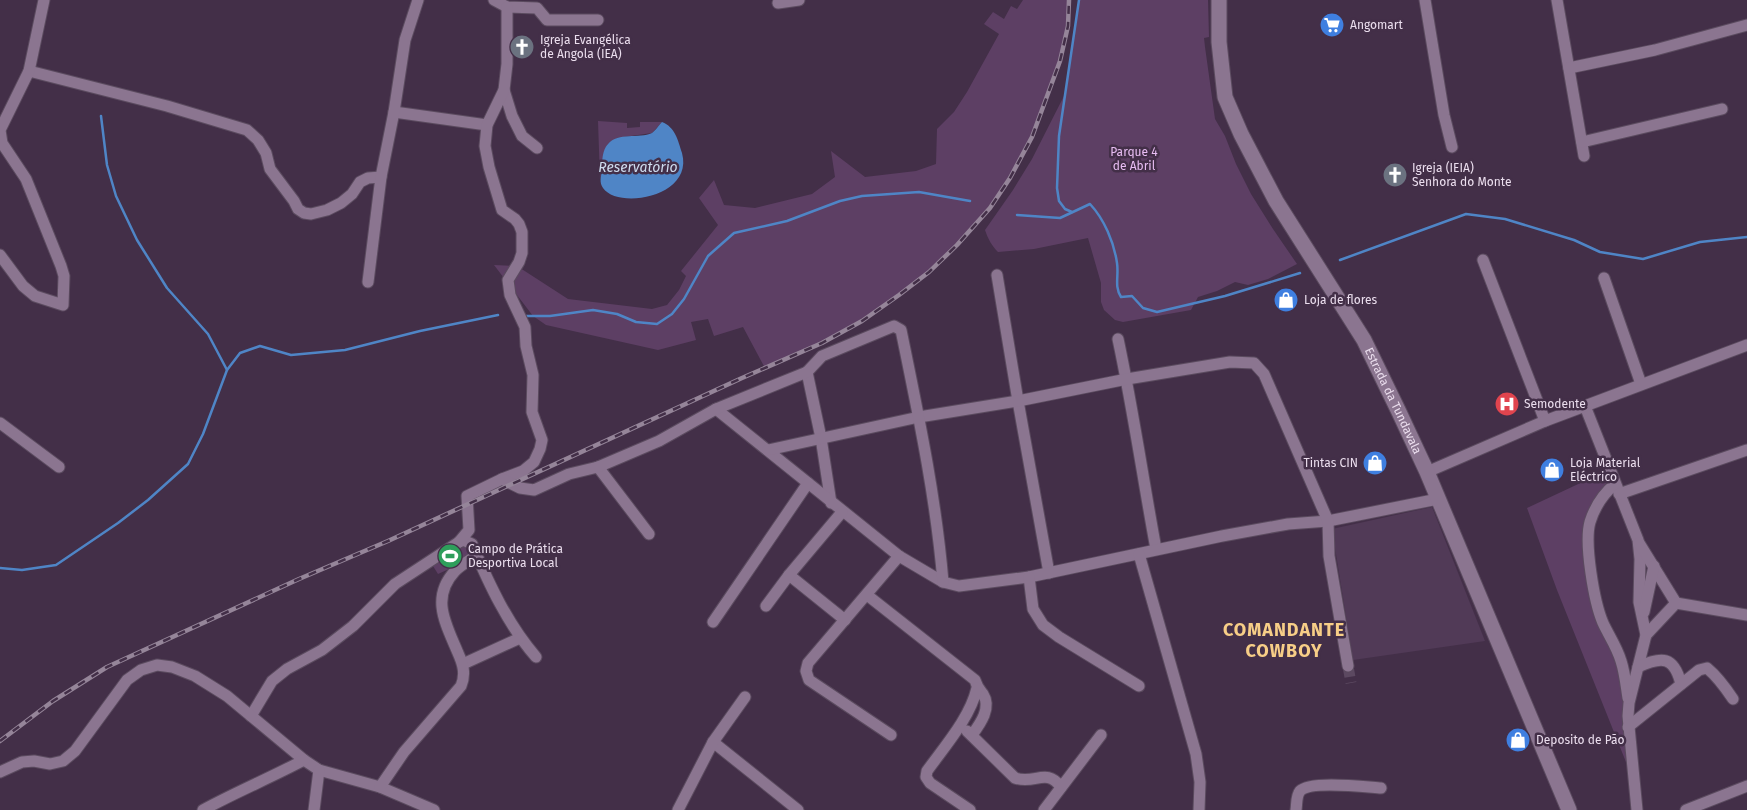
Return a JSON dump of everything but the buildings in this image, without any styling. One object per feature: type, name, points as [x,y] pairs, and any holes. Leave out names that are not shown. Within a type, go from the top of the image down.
[{"type":"main road","name":"Estrada da Tundavala","points":[[1219,0],[1219,42],[1225,97],[1241,134],[1276,201],[1364,340],[1427,472],[1569,810]]},
{"type":"street","points":[[0,255],[23,286],[35,296],[63,305],[64,276],[61,266],[26,179],[2,143],[0,130],[29,71],[44,0]]},
{"type":"street","points":[[368,282],[381,177],[394,112],[405,40],[418,0]]},
{"type":"street","points":[[494,0],[506,7],[537,8],[547,20],[598,20]]},
{"type":"street","points":[[778,3],[799,0]]},
{"type":"street","points":[[1425,0],[1444,115],[1452,147]]},
{"type":"street","points":[[1557,0],[1584,156]]},
{"type":"street","points":[[506,7],[504,90],[512,116],[522,136],[537,148]]},
{"type":"street","points":[[1569,68],[1655,50],[1747,25]]},
{"type":"street","points":[[29,71],[167,106],[247,130],[258,140],[266,153],[270,169],[298,209],[304,213],[319,212],[334,206],[352,194],[360,182],[368,178],[381,177]]},
{"type":"street","points":[[250,716],[272,681],[322,650],[353,626],[395,584],[459,542],[469,530],[467,496],[523,471],[534,462],[540,449],[542,440],[532,412],[533,375],[526,346],[525,327],[510,295],[508,280],[522,253],[522,232],[515,218],[502,210],[487,157],[487,124],[504,90]]},
{"type":"street","points":[[1582,142],[1722,109]]},
{"type":"street","points":[[394,112],[487,124]]},
{"type":"street","points":[[1483,260],[1545,421]]},
{"type":"street","points":[[997,275],[1049,573]]},
{"type":"street","points":[[1604,278],[1641,384]]},
{"type":"street","points":[[502,479],[520,488],[534,490],[569,474],[598,467],[659,441],[716,409],[807,372],[822,356],[894,326],[901,330],[919,417],[939,530],[943,582]]},
{"type":"street","points":[[1118,339],[1127,379],[1156,549]]},
{"type":"street","points":[[1427,472],[1545,421],[1747,345]]},
{"type":"street","points":[[768,450],[919,417],[1018,401],[1127,379],[1230,362],[1254,363],[1264,374],[1328,521],[1329,556],[1348,666]]},
{"type":"street","points":[[807,372],[832,504]]},
{"type":"street","points":[[1585,406],[1638,540],[1676,603],[1747,616]]},
{"type":"street","points":[[716,409],[899,556],[943,582],[959,586],[1029,577],[1156,549],[1279,526],[1328,521],[1438,499]]},
{"type":"street","points":[[0,423],[58,467]]},
{"type":"street","points":[[1629,703],[1621,661],[1602,622],[1594,594],[1588,537],[1590,523],[1596,507],[1604,494],[1617,489],[1747,450]]},
{"type":"street","points":[[598,467],[649,534]]},
{"type":"street","points":[[713,622],[808,483]]},
{"type":"street","points":[[766,606],[788,575],[842,512]]},
{"type":"street","points":[[459,542],[463,540],[472,544],[490,585],[520,638],[536,657]]},
{"type":"street","points":[[1637,810],[1628,727],[1629,703],[1646,635],[1639,602],[1640,559],[1638,540]]},
{"type":"street","points":[[1138,554],[1196,754],[1200,782],[1199,810]]},
{"type":"street","points":[[380,786],[404,752],[461,686],[464,678],[463,664],[444,618],[441,605],[444,586],[456,570],[477,555]]},
{"type":"street","points":[[891,735],[809,680],[806,671],[808,663],[899,556]]},
{"type":"street","points":[[1642,618],[1654,566]]},
{"type":"street","points":[[788,575],[845,620]]},
{"type":"street","points":[[1029,577],[1033,609],[1043,625],[1059,637],[1139,686]]},
{"type":"street","points":[[867,595],[975,680],[977,688],[975,698],[926,777],[930,783],[970,810]]},
{"type":"street","points":[[1646,635],[1676,603]]},
{"type":"street","points":[[463,664],[520,638]]},
{"type":"street","points":[[1638,667],[1658,659],[1667,661],[1678,671],[1682,684]]},
{"type":"street","points":[[0,772],[22,762],[34,760],[50,764],[63,761],[75,750],[127,680],[141,670],[156,665],[172,667],[195,676],[227,696],[304,760],[319,770],[380,786],[434,810]]},
{"type":"street","points":[[1628,727],[1699,670],[1707,668],[1723,683],[1733,699]]},
{"type":"street","points":[[972,736],[983,719],[986,710],[983,695],[977,688]]},
{"type":"street","points":[[678,810],[712,742],[745,697]]},
{"type":"street","points":[[959,726],[972,736],[1015,778],[1023,781],[1050,777],[1057,781],[1061,787]]},
{"type":"street","points":[[1044,810],[1101,735]]},
{"type":"street","points":[[712,742],[798,810]]},
{"type":"street","points":[[202,810],[304,760]]},
{"type":"street","points":[[314,810],[319,770]]},
{"type":"street","points":[[1296,810],[1300,792],[1304,788],[1312,786],[1381,788]]},
{"type":"street","points":[[1686,810],[1746,789]]},
{"type":"shaded area","points":[[1432,507],[1485,641],[1353,660],[1332,529]]},
{"type":"green space","points":[[1023,0],[1069,0],[1064,38],[1054,75],[1034,133],[1017,166],[1000,193],[980,218],[937,265],[888,305],[826,341],[765,368],[743,327],[714,336],[708,319],[691,322],[696,340],[658,350],[546,325],[533,316],[494,265],[517,266],[568,299],[652,309],[667,305],[679,290],[686,276],[681,271],[718,225],[699,198],[714,180],[724,205],[755,208],[812,194],[835,177],[831,151],[865,177],[916,171],[936,164],[937,129],[954,112],[999,34],[984,24],[993,12],[1004,19],[1011,6],[1017,9]]},
{"type":"green space","name":"Parque 4 de Abril","points":[[1079,0],[1208,0],[1209,37],[1204,38],[1215,119],[1225,136],[1251,194],[1297,264],[1268,279],[1248,285],[1235,282],[1217,291],[1198,297],[1191,310],[1123,322],[1115,320],[1104,310],[1101,302],[1101,283],[1088,238],[1034,249],[998,252],[996,250],[985,230],[1032,159],[1066,92]]},
{"type":"green space","points":[[598,121],[627,123],[627,128],[640,127],[640,122],[662,122],[652,133],[617,138],[608,144],[604,152],[600,180]]},
{"type":"green space","points":[[1606,471],[1612,481],[1583,541],[1615,653],[1625,709],[1630,772],[1557,590],[1527,508]]},
{"type":"green space","name":"Campo de Prática Desportiva Local","points":[[463,540],[471,559],[438,574],[433,566],[430,554]]},
{"type":"water","name":"Reservatório","points":[[662,122],[673,131],[682,153],[683,168],[677,180],[666,189],[653,195],[623,198],[611,195],[603,188],[601,182],[603,156],[608,144],[617,138],[652,133]]},
{"type":"waterway","points":[[1072,212],[1065,209],[1059,201],[1057,188],[1059,136],[1079,0]]},
{"type":"waterway","points":[[101,116],[107,165],[116,196],[137,240],[167,288],[208,334],[227,370]]},
{"type":"waterway","points":[[526,316],[550,316],[593,310],[617,314],[636,322],[657,324],[672,314],[684,299],[708,256],[734,233],[787,221],[840,201],[862,196],[919,192],[970,201]]},
{"type":"waterway","points":[[1017,215],[1060,218],[1090,204],[1100,217],[1111,239],[1116,255],[1117,285],[1121,297],[1132,296],[1143,308],[1157,312],[1225,296],[1300,273]]},
{"type":"waterway","points":[[1340,260],[1466,214],[1505,219],[1574,240],[1600,252],[1643,259],[1700,242],[1747,237]]},
{"type":"waterway","points":[[0,568],[22,570],[56,565],[148,500],[188,464],[203,434],[227,370],[240,353],[260,346],[291,355],[345,350],[420,331],[498,315]]},
{"type":"tunnel","points":[[1348,666],[1351,683]]},
{"type":"railway","points":[[0,741],[53,701],[107,667],[822,343],[862,321],[929,272],[957,245],[990,208],[1010,178],[1032,137],[1060,61],[1068,26],[1069,0]]},
{"type":"place","name":"Angomart","points":[[1332,25]]},
{"type":"place","name":"Igreja Evangélica de Angola (IEA)","points":[[522,47]]},
{"type":"place","name":"Igreja (IEIA) Senhora do Monte","points":[[1395,175]]},
{"type":"place","name":"Loja de flores","points":[[1286,300]]},
{"type":"place","name":"Semodente","points":[[1507,404]]},
{"type":"place","name":"Tintas CIN","points":[[1375,463]]},
{"type":"place","name":"Loja Material Eléctrico","points":[[1552,470]]},
{"type":"place","name":"Campo de Prática Desportiva Local","points":[[450,556]]},
{"type":"place","name":"Deposito de Pão","points":[[1518,740]]},
{"type":"district","name":"COMANDANTE COWBOY","points":[[1284,640]]}]
